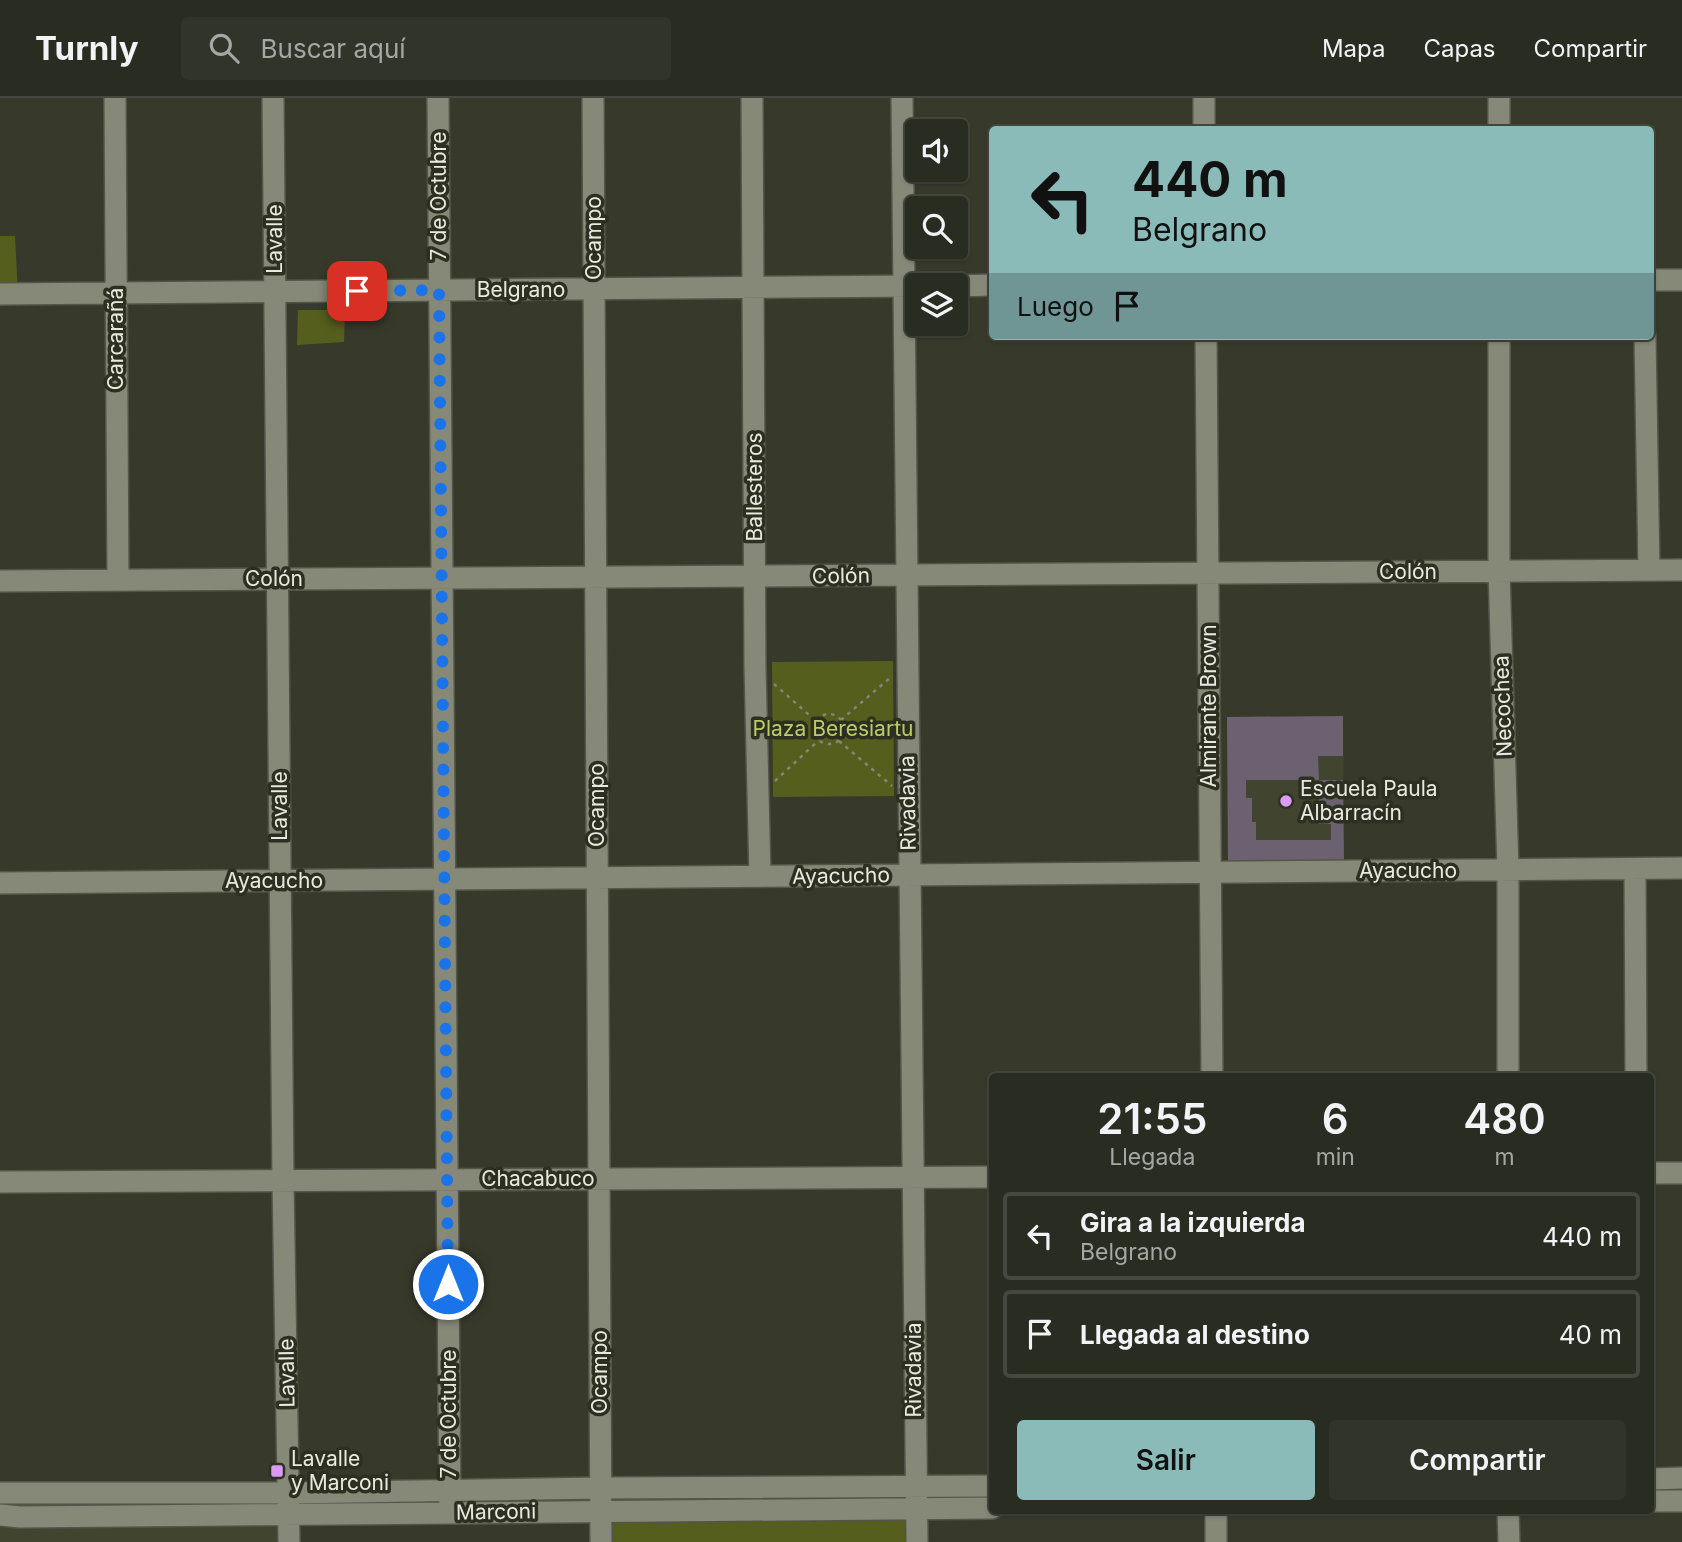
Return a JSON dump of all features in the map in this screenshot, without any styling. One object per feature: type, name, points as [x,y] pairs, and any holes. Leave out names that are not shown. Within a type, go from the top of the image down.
[{"type":"street","name":"Carcarañá","points":[[115,98],[118,580]]},
{"type":"street","name":"Lavalle","points":[[273,98],[289,1542]]},
{"type":"street","name":"7 de Octubre","points":[[438,98],[450,1513]]},
{"type":"street","name":"Ocampo","points":[[593,98],[601,1542]]},
{"type":"street","name":"Ballesteros","points":[[752,98],[755,667],[760,876]]},
{"type":"street","name":"Rivadavia","points":[[902,98],[909,273]]},
{"type":"street","points":[[1204,98],[1204,126]]},
{"type":"street","points":[[1499,98],[1499,126]]},
{"type":"street","points":[[1654,280],[1682,280]]},
{"type":"street","points":[[968,286],[989,285]]},
{"type":"street","name":"Belgrano","points":[[0,294],[905,286]]},
{"type":"street","name":"Rivadavia","points":[[909,336],[906,664],[916,1542]]},
{"type":"street","name":"Almirante Brown","points":[[1206,340],[1212,1073]]},
{"type":"street","name":"Necochea","points":[[1499,340],[1499,571],[1508,870],[1508,1073]]},
{"type":"street","points":[[1645,340],[1649,570]]},
{"type":"street","name":"Colón","points":[[0,581],[1682,570]]},
{"type":"street","name":"Ayacucho","points":[[0,883],[1682,868]]},
{"type":"street","points":[[1635,869],[1636,1073]]},
{"type":"street","points":[[1654,1173],[1682,1173]]},
{"type":"street","name":"Chacabuco","points":[[0,1182],[989,1177]]},
{"type":"street","points":[[1654,1479],[1682,1478]]},
{"type":"street","name":"Marconi","points":[[0,1493],[450,1513],[601,1511],[916,1498],[989,1486]]},
{"type":"street","name":"Marconi","points":[[0,1515],[289,1504],[449,1491],[601,1488],[916,1498],[989,1508]]},
{"type":"street","points":[[1654,1501],[1682,1501]]},
{"type":"street","points":[[1216,1514],[1216,1542]]},
{"type":"street","points":[[1508,1514],[1508,1542]]},
{"type":"path","points":[[841,720],[906,664]]},
{"type":"path","points":[[755,667],[816,721]]},
{"type":"path","points":[[828,714],[841,720],[844,733],[839,741],[831,744],[818,740],[814,731],[816,721],[828,714]]},
{"type":"path","points":[[757,797],[818,740]]},
{"type":"path","points":[[839,741],[908,799]]},
{"type":"shaded area","name":"Escuela Paula Albarracín","points":[[1343,716],[1344,861],[1228,862],[1227,717]]},
{"type":"shaded area","points":[[289,1514],[289,1542],[0,1542],[0,1515]]},
{"type":"green space","points":[[0,236],[15,236],[18,294],[0,294]]},
{"type":"green space","points":[[298,310],[345,310],[344,342],[297,345]]},
{"type":"green space","name":"Plaza Beresiartu","points":[[893,661],[894,796],[773,797],[772,662]]},
{"type":"green space","points":[[916,1508],[917,1542],[601,1542],[601,1511]]},
{"type":"building","name":"Escuela Paula Albarracín","points":[[1343,716],[1343,756],[1318,756],[1319,780],[1343,780],[1344,861],[1228,862],[1227,717]],"holes":[[[1246,780],[1319,780],[1319,824],[1331,824],[1331,840],[1256,840],[1256,822],[1252,822],[1252,798],[1246,798]]]},
{"type":"place","name":"Escuela Paula Albarracín","points":[[1286,801]]},
{"type":"place","name":"Lavalle y Marconi","points":[[277,1471]]},
{"type":"route","points":[[357,291],[439,290],[448,1284]]}]
